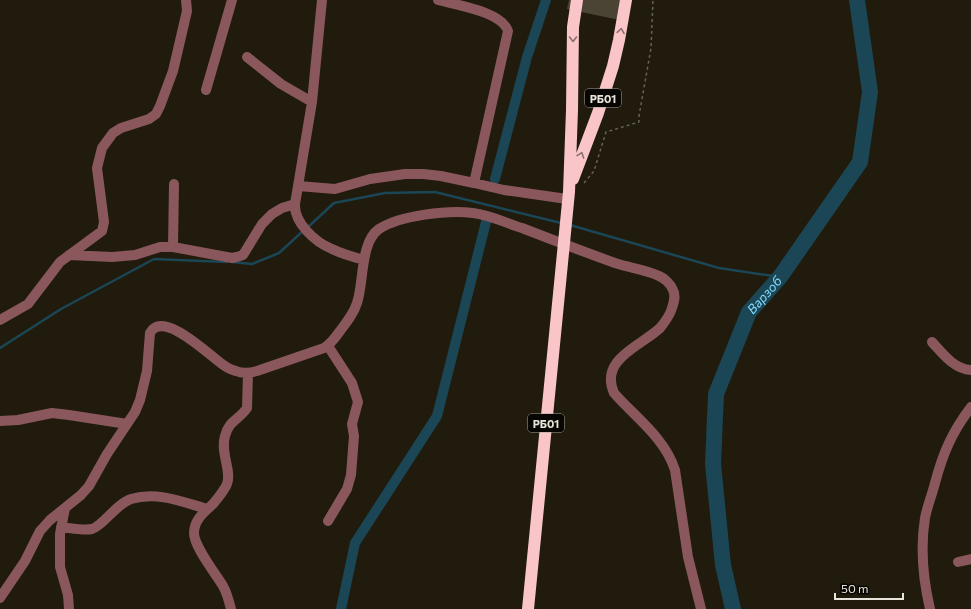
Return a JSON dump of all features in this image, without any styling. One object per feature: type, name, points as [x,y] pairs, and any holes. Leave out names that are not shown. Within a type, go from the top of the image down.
[{"type":"highway","name":"РБ01","points":[[528,609],[568,199],[572,110],[573,27],[577,0]]},
{"type":"highway","name":"РБ01","points":[[568,199],[611,72],[619,40],[626,0]]},
{"type":"street","points":[[0,320],[28,304],[60,262],[100,233],[103,228],[104,222],[97,168],[102,148],[113,133],[121,128],[149,119],[156,114],[173,72],[187,11],[186,0]]},
{"type":"street","points":[[206,90],[232,0]]},
{"type":"street","points":[[322,0],[312,102],[295,204],[295,212],[301,225],[320,243],[331,249],[364,260]]},
{"type":"street","points":[[438,0],[492,15],[503,22],[508,31],[474,183]]},
{"type":"street","points":[[247,57],[281,84],[312,102]]},
{"type":"street","points":[[298,186],[334,189],[370,179],[405,174],[423,174],[441,176],[504,190],[568,199]]},
{"type":"street","points":[[173,246],[174,184]]},
{"type":"street","points":[[69,255],[112,257],[135,254],[160,247],[173,246],[232,258],[240,256],[246,251],[262,224],[272,214],[282,208],[295,204]]},
{"type":"street","points":[[0,598],[26,561],[40,532],[50,520],[89,486],[106,454],[135,412],[140,400],[147,370],[150,333],[156,327],[170,327],[177,330],[223,365],[240,373],[248,373],[328,346],[350,318],[357,304],[361,288],[364,260],[372,235],[378,230],[400,221],[426,214],[451,212],[481,215],[563,240],[617,263],[660,276],[667,281],[673,289],[674,303],[666,320],[659,328],[630,349],[619,360],[614,369],[610,383],[614,393],[661,443],[669,454],[675,470],[688,557],[701,609]]},
{"type":"street","points":[[932,342],[958,367],[971,370]]},
{"type":"street","points":[[328,346],[352,383],[358,402],[352,424],[354,436],[351,475],[347,489],[328,521]]},
{"type":"street","points":[[231,609],[224,588],[195,541],[194,534],[197,520],[218,498],[227,484],[229,477],[223,450],[225,436],[231,422],[244,413],[247,408],[248,373]]},
{"type":"street","points":[[930,609],[923,573],[922,554],[925,518],[946,446],[963,417],[971,407]]},
{"type":"street","points":[[0,421],[18,420],[52,413],[127,424]]},
{"type":"street","points":[[62,527],[83,530],[94,529],[124,502],[142,497],[169,498],[207,509]]},
{"type":"street","points":[[65,508],[60,548],[60,567],[68,596],[69,609]]},
{"type":"street","points":[[958,562],[971,559]]},
{"type":"path","points":[[580,187],[594,171],[606,132],[640,122],[639,116],[651,48],[653,0]]},
{"type":"building","points":[[569,0],[629,0],[624,21],[567,9]]},
{"type":"waterway","points":[[495,179],[527,57],[546,0]]},
{"type":"waterway","name":"Варзоб","points":[[733,609],[723,565],[713,464],[716,394],[749,312],[780,277],[860,162],[870,92],[857,0]]},
{"type":"waterway","points":[[307,228],[334,203],[385,193],[435,192],[561,223]]},
{"type":"waterway","points":[[341,609],[355,543],[437,416],[487,218]]},
{"type":"waterway","points":[[570,225],[719,268],[780,277]]},
{"type":"waterway","points":[[232,262],[252,264],[279,253],[303,231]]},
{"type":"waterway","points":[[0,348],[61,309],[154,259],[227,262]]}]
